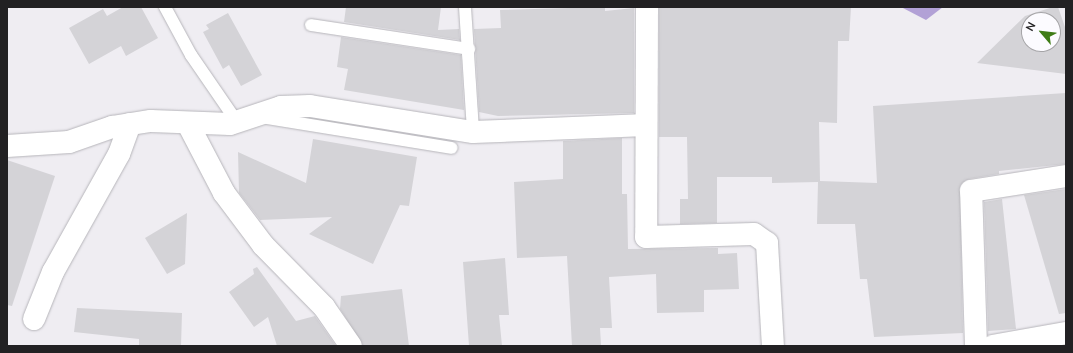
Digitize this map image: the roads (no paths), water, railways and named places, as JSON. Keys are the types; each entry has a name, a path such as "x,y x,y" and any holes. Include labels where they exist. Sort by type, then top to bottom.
{"street":[{"path":"647,7 646,237 754,234 767,243 773,346"},
{"path":"7,146 69,142 130,124 151,121 188,124 246,119 281,107 310,106 473,132 646,125"},
{"path":"34,319 53,272 120,154 130,124"},
{"path":"188,124 224,193 263,245 324,307 351,346"},
{"path":"976,346 971,191 1066,176"},
{"path":"993,346 1066,333"}],"lane":[{"path":"165,7 191,55 246,119 452,148"},
{"path":"465,7 469,49 473,132"},
{"path":"311,25 469,49"}]}
